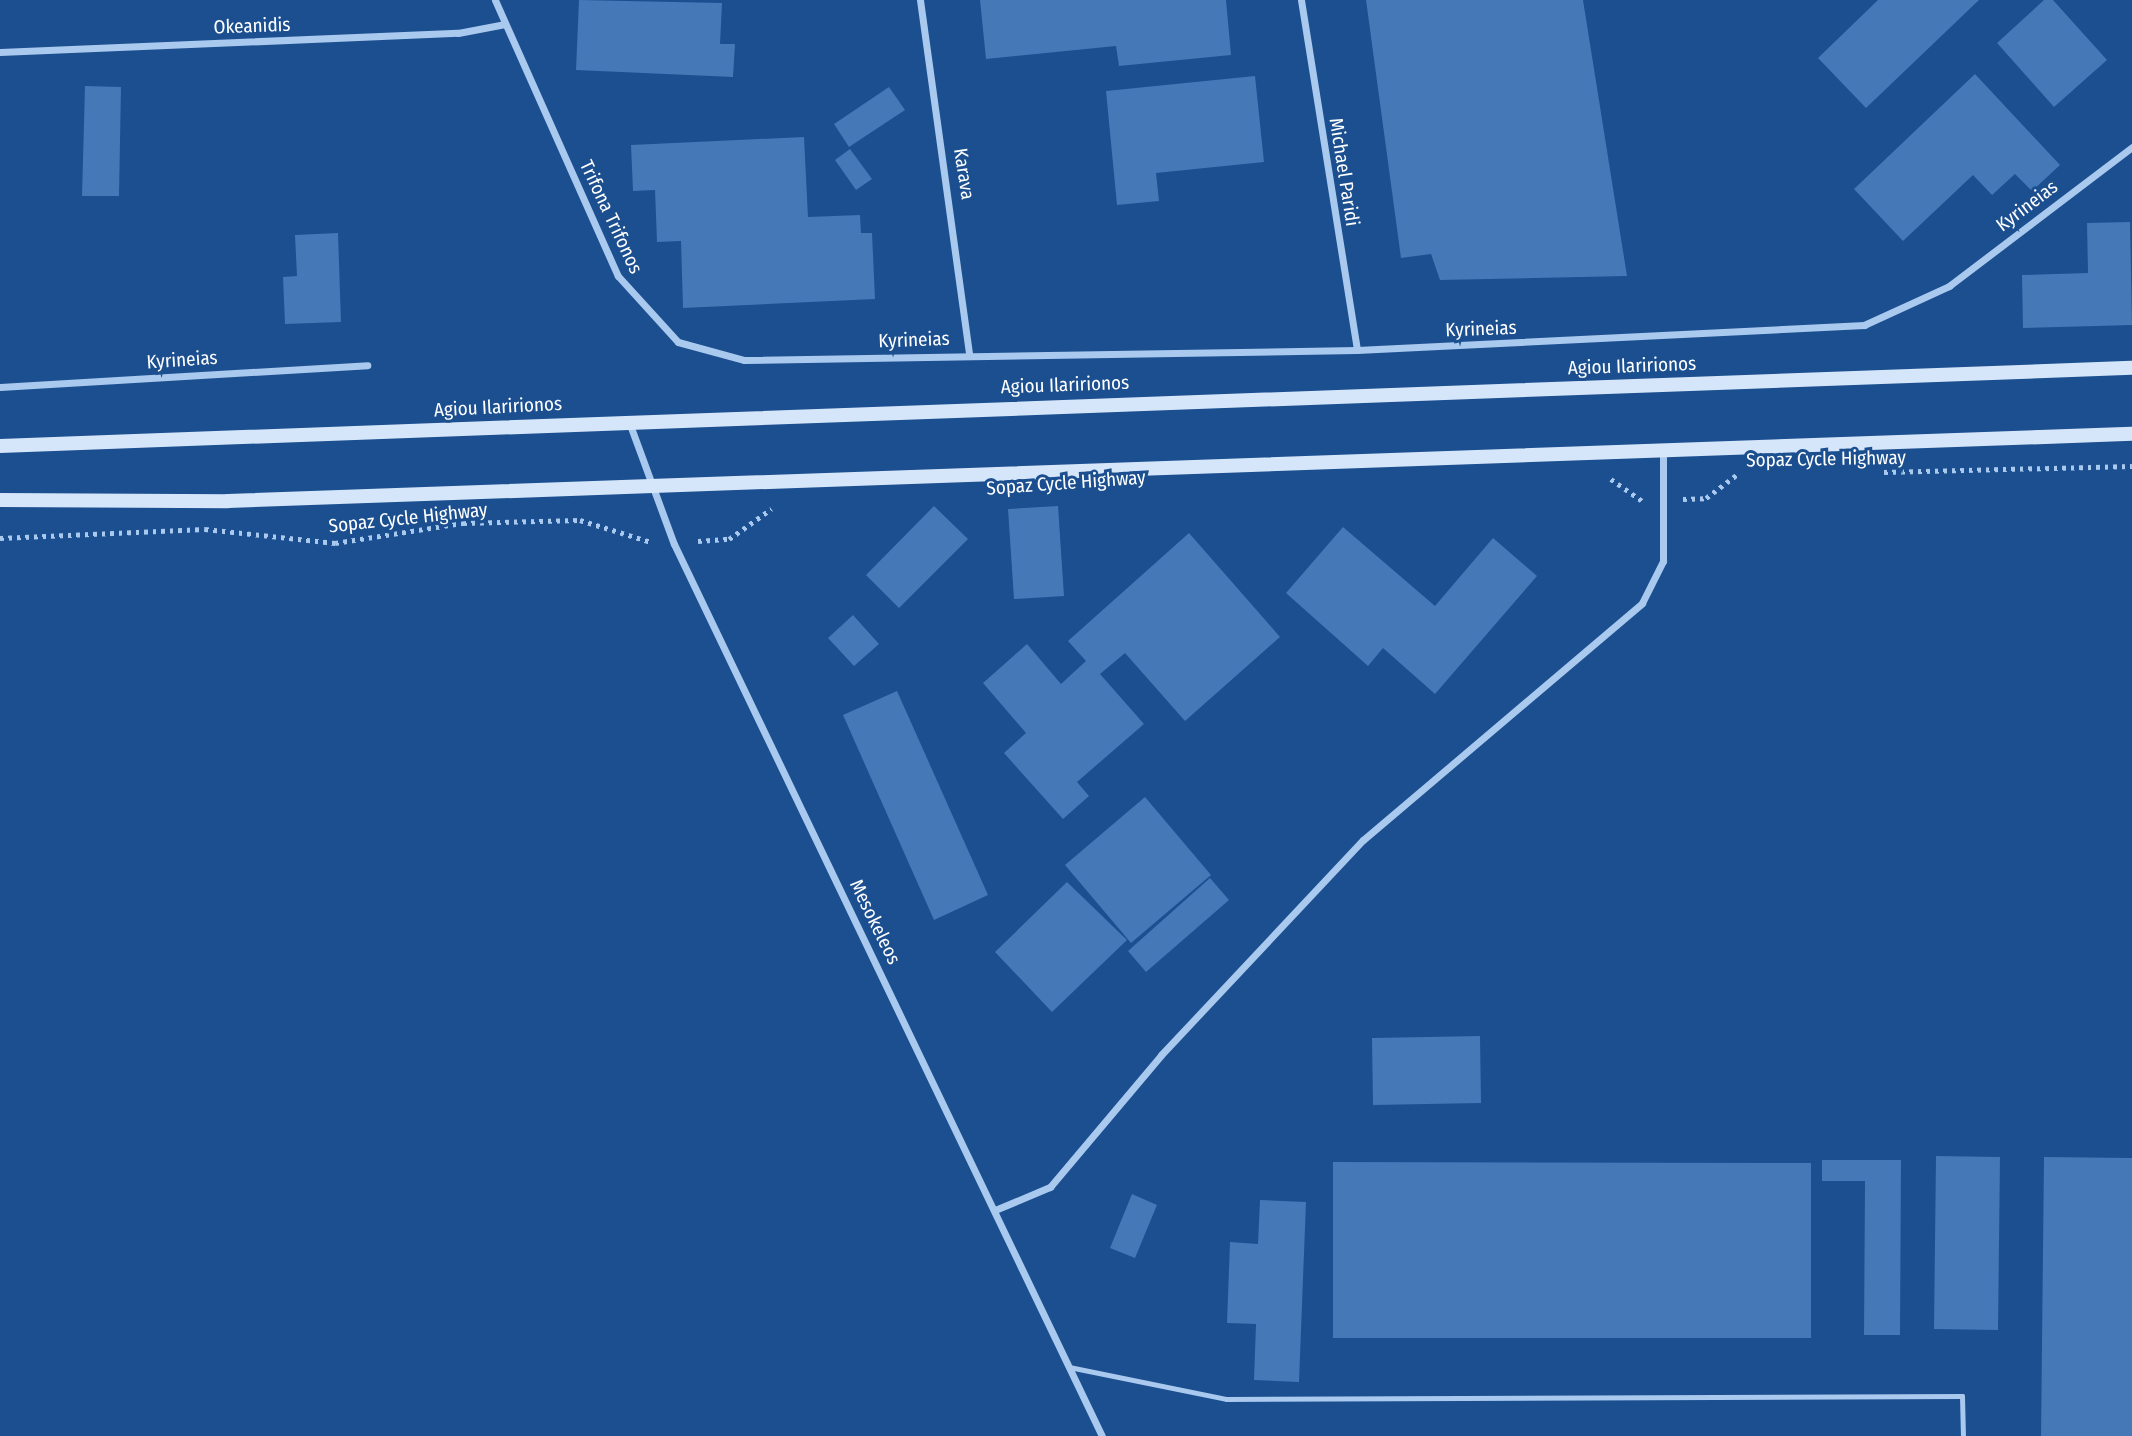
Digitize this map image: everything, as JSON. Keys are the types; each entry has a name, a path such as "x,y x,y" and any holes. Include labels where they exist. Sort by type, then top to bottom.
{"main road":[{"name":"Agiou Ilaririonos","path":"0,446 230,441 628,419 2132,368"},
{"path":"0,500 228,501 653,482 2132,434"}],"street":[{"name":"Trifona Trifonos","path":"495,0 618,276 639,305 694,351 775,360"},
{"name":"Karava","path":"920,0 970,354"},
{"name":"Michael Paridi","path":"1301,0 1357,350"},
{"name":"Okeanidis","path":"0,52 458,33 505,24"},
{"name":"Kyrineias","path":"775,360 970,354 1357,350 1864,325 1949,286 2132,147"},
{"name":"Kyrineias","path":"0,387 367,365"},
{"name":"Mesokeleos","path":"628,419 674,544 1101,1436"},
{"path":"995,1210 1049,1187 1161,1055 1363,840 1643,603 1663,561 1662,450"}],"lane":[{"path":"1069,1367 1226,1399 1962,1396 1963,1436"}],"path":[{"name":"Sopaz Cycle Highway","path":"1872,472 2132,466"},
{"name":"Sopaz Cycle Highway","path":"1603,476 1627,486 1638,501 1706,498 1735,475 1749,475"},
{"name":"Sopaz Cycle Highway","path":"0,538 205,529 335,543 463,523 580,520 635,540 674,544 729,539 771,509 784,509"}],"building":[{"path":"579,0 722,3 720,44 735,44 733,77 576,70"},
{"path":"980,0 1226,0 1231,55 1119,66 1116,46 986,59"},
{"path":"1366,0 1583,0 1627,276 1440,280 1431,254 1401,258"},
{"path":"1878,0 1979,0 1866,108 1818,58"},
{"path":"2044,0 2053,0 2107,60 2054,107 1997,43"},
{"path":"1975,74 2060,165 2032,191 2015,174 1992,195 1973,175 1903,241 1854,189"},
{"path":"1255,76 1264,162 1156,173 1159,201 1117,205 1106,91"},
{"path":"85,86 121,87 119,196 82,196"},
{"path":"889,87 905,110 849,147 834,124"},
{"path":"804,137 808,217 860,215 861,233 872,233 875,299 683,308 681,241 657,242 655,190 633,191 631,145"},
{"path":"850,149 872,179 856,190 835,160"},
{"path":"2130,222 2132,325 2023,328 2022,275 2088,273 2087,223"},
{"path":"338,233 341,322 285,324 283,277 297,276 295,235"},
{"path":"934,506 968,539 899,608 866,575"},
{"path":"1058,506 1064,596 1014,599 1008,509"},
{"path":"1343,527 1435,606 1493,538 1537,576 1435,694 1383,648 1368,666 1286,593"},
{"path":"1189,533 1280,637 1185,721 1125,653 1100,674 1144,724 1077,782 1089,796 1063,819 1004,753 1026,733 983,683 1027,644 1061,684 1086,661 1068,641"},
{"path":"853,615 879,644 854,666 828,638"},
{"path":"897,691 988,895 934,920 843,715"},
{"path":"1145,797 1211,875 1131,943 1065,865"},
{"path":"1210,878 1229,900 1146,972 1128,951"},
{"path":"1067,882 1127,940 1052,1012 995,952"},
{"path":"1480,1036 1481,1103 1373,1105 1372,1038"},
{"path":"1936,1156 2000,1157 1998,1330 1934,1329"},
{"path":"2044,1157 2132,1158 2132,1436 2041,1436"},
{"path":"1822,1160 1901,1160 1900,1335 1864,1335 1865,1181 1822,1181"},
{"path":"1333,1162 1811,1163 1811,1338 1333,1338"},
{"path":"1132,1194 1157,1205 1135,1258 1110,1248"},
{"path":"1260,1200 1306,1202 1299,1382 1254,1380 1256,1324 1227,1323 1230,1242 1258,1244"}]}
